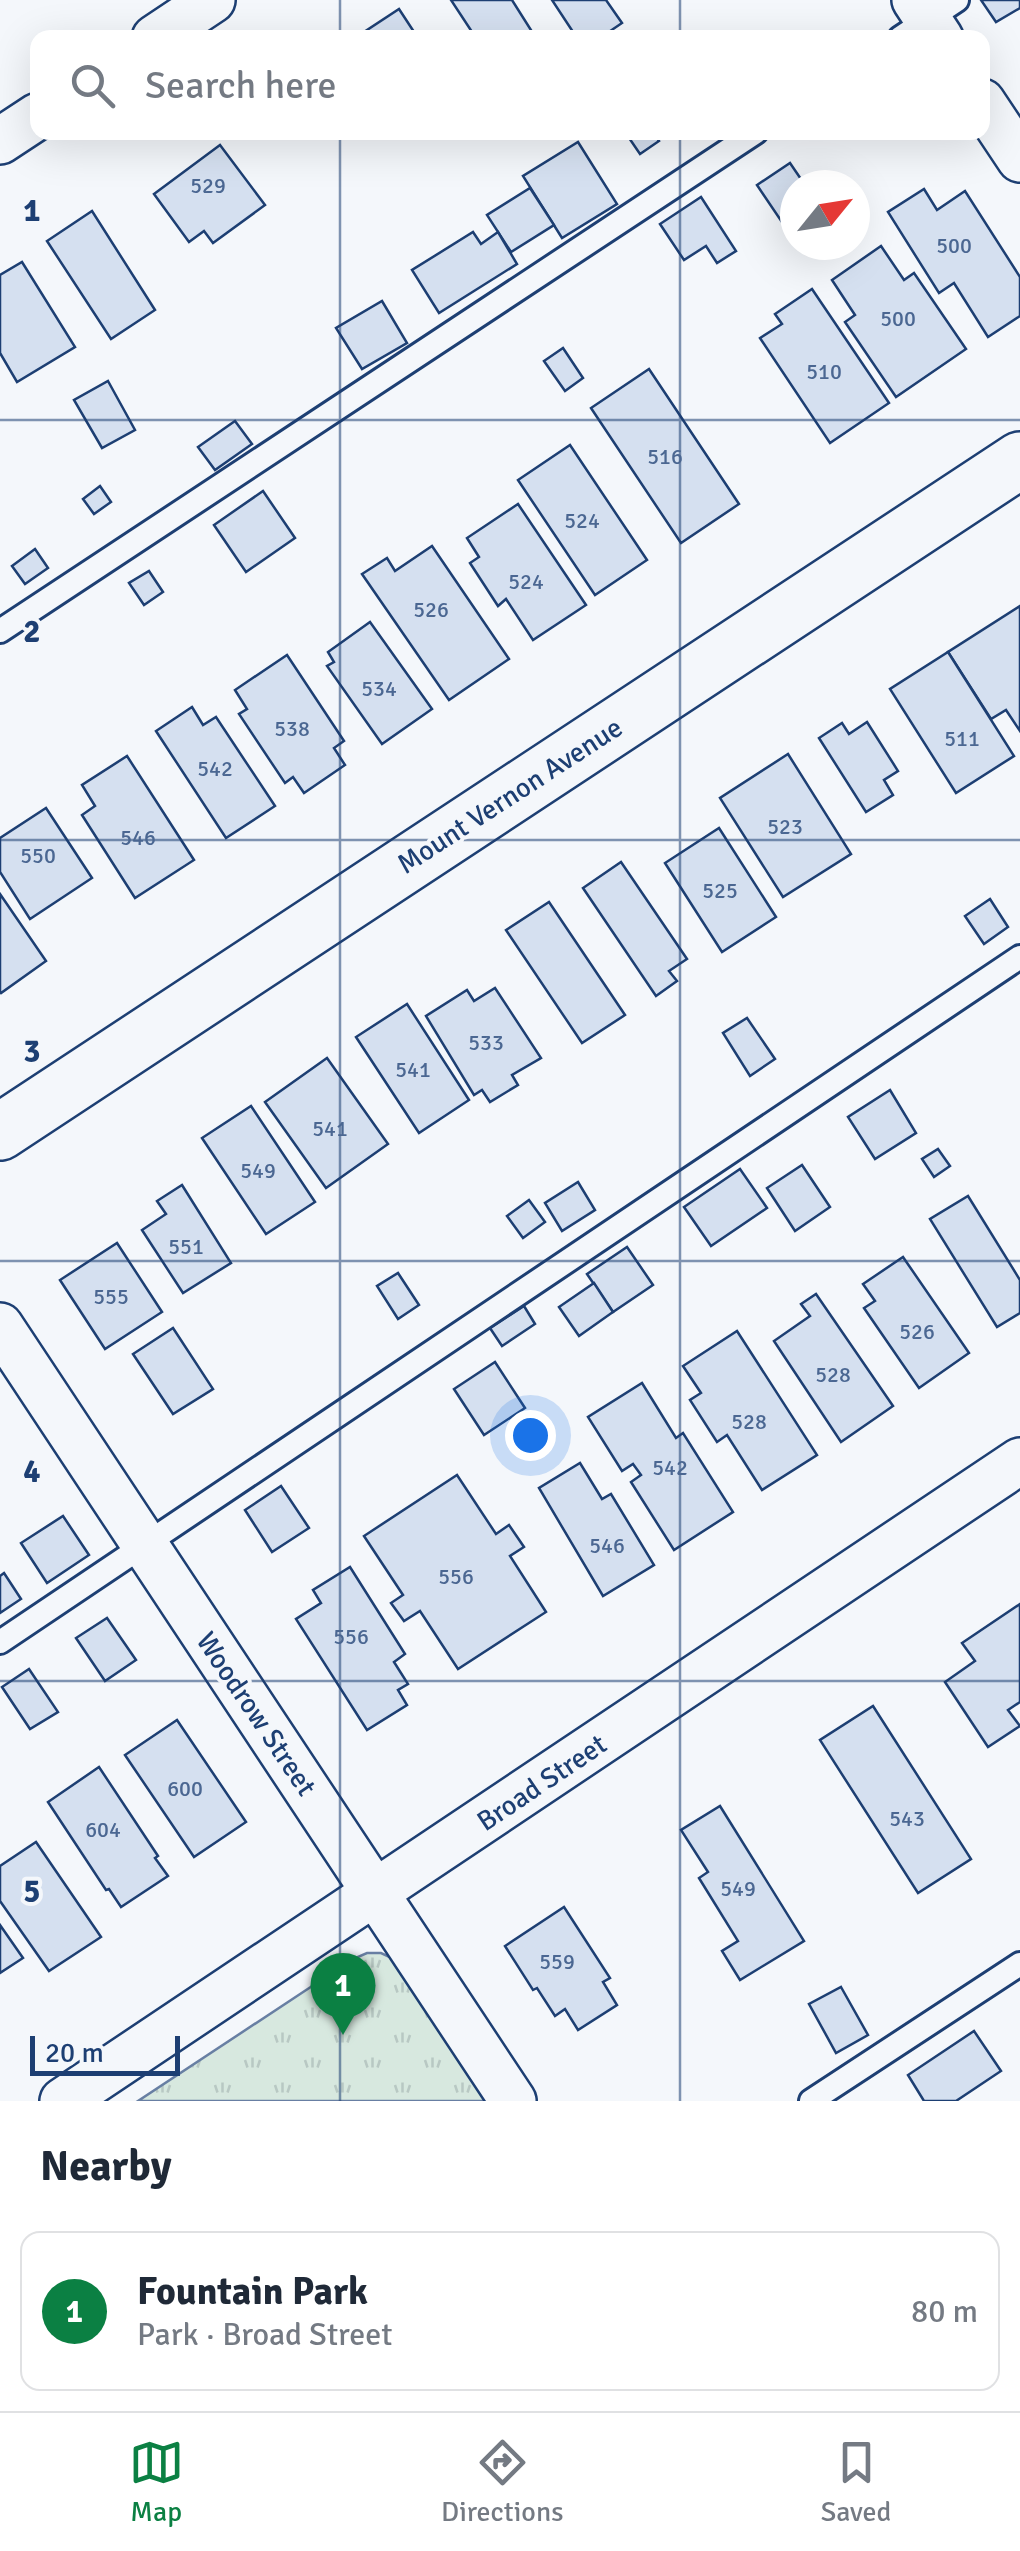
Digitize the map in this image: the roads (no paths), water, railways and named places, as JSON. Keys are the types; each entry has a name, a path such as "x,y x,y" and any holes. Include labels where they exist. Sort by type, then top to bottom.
{"street":[{"path":"167,30 212,0"},
{"path":"990,114 1020,159"},
{"path":"0,141 30,121"},
{"name":"Mount Vernon Avenue","path":"0,1132 1020,460"},
{"name":"Woodrow Street","path":"0,1326 513,2101"},
{"name":"Broad Street","path":"62,2101 1020,1461"}],"lane":[{"path":"0,631 744,140"},
{"path":"0,1642 1020,956"},
{"path":"811,2101 1020,1964"}],"place":[{"name":"Fountain Park","path":"343,2035"}]}
